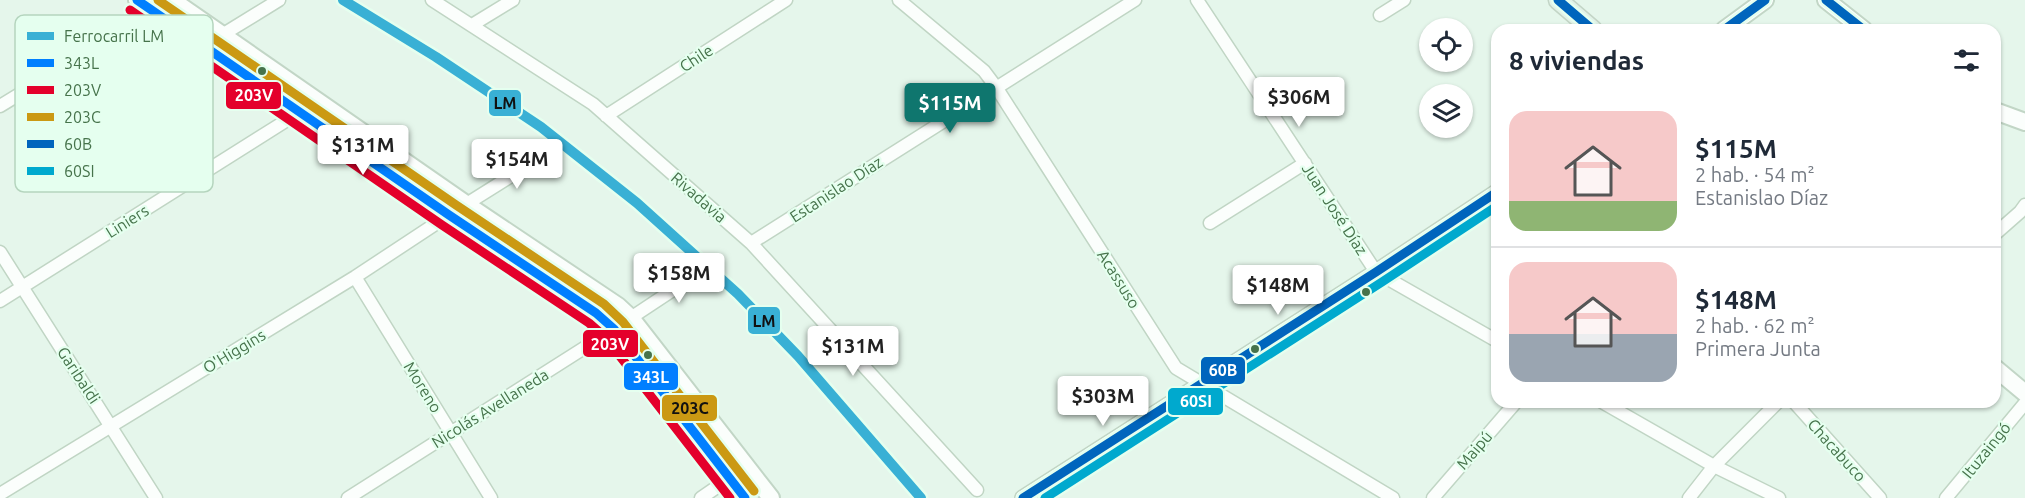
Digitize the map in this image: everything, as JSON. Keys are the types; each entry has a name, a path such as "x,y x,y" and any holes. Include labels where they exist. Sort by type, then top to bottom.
{"main road":[{"path":"172,0 193,15"},
{"path":"1558,0 1586,24"},
{"path":"1732,24 1765,0"},
{"path":"1826,0 1856,24"},
{"path":"145,2 164,15"},
{"path":"213,29 618,306 631,318 771,498"},
{"path":"213,49 448,215 596,313 614,329 745,498"},
{"path":"2001,113 2025,122"},
{"path":"2001,373 2025,393"}],"street":[{"path":"222,35 279,0"},
{"name":"Rivadavia","path":"432,0 593,104 751,243 977,490"},
{"path":"472,25 513,0"},
{"name":"Chile","path":"606,116 786,0"},
{"name":"Acassuso","path":"899,0 984,70 1176,368 1200,385 1393,498"},
{"name":"Estanislao Díaz","path":"751,243 1135,0"},
{"name":"Juan José Díaz","path":"1197,0 1376,272 1491,338"},
{"path":"1380,15 1404,0"},
{"path":"136,15 145,2"},
{"name":"Liniers","path":"213,167 284,122 297,108 306,93"},
{"path":"0,105 15,96"},
{"path":"466,204 551,151"},
{"path":"1210,223 1305,163"},
{"name":"Liniers","path":"0,301 174,192"},
{"path":"1023,498 1491,196"},
{"name":"O'Higgins","path":"0,494 355,277 466,204"},
{"path":"2001,229 2025,205"},
{"name":"Garibaldi","path":"0,252 156,498"},
{"path":"631,318 700,272"},
{"name":"Moreno","path":"355,277 491,498"},
{"name":"Nicolás Avellaneda","path":"348,498 631,318"},
{"name":"Ituzaingó","path":"1947,498 2025,403"},
{"name":"Maipú","path":"1433,498 1511,408"},
{"path":"1612,408 1714,466 1779,498"},
{"path":"1689,498 1714,466 1772,408"},
{"name":"Chacabuco","path":"1799,408 1881,498"},
{"path":"701,498 746,467"}],"rail line":[{"name":"LM","path":"343,0 436,57 541,127 637,203 738,294 798,356 921,498"}],"transit line":[{"name":"343L","path":"137,0 159,15"},
{"name":"203C","path":"158,0 180,15"},
{"name":"60B","path":"1558,0 1586,24"},
{"name":"60B","path":"1732,24 1765,0"},
{"name":"60B","path":"1826,0 1856,24"},
{"name":"203V","path":"130,10 137,15"},
{"name":"203C","path":"213,38 604,304 623,322 754,491"},
{"name":"343L","path":"213,52 596,313 614,329 745,498"},
{"name":"203V","path":"213,67 589,323 605,337 730,498"},
{"name":"60B","path":"1023,498 1491,196"},
{"name":"60SI","path":"1045,498 1491,210"}]}
